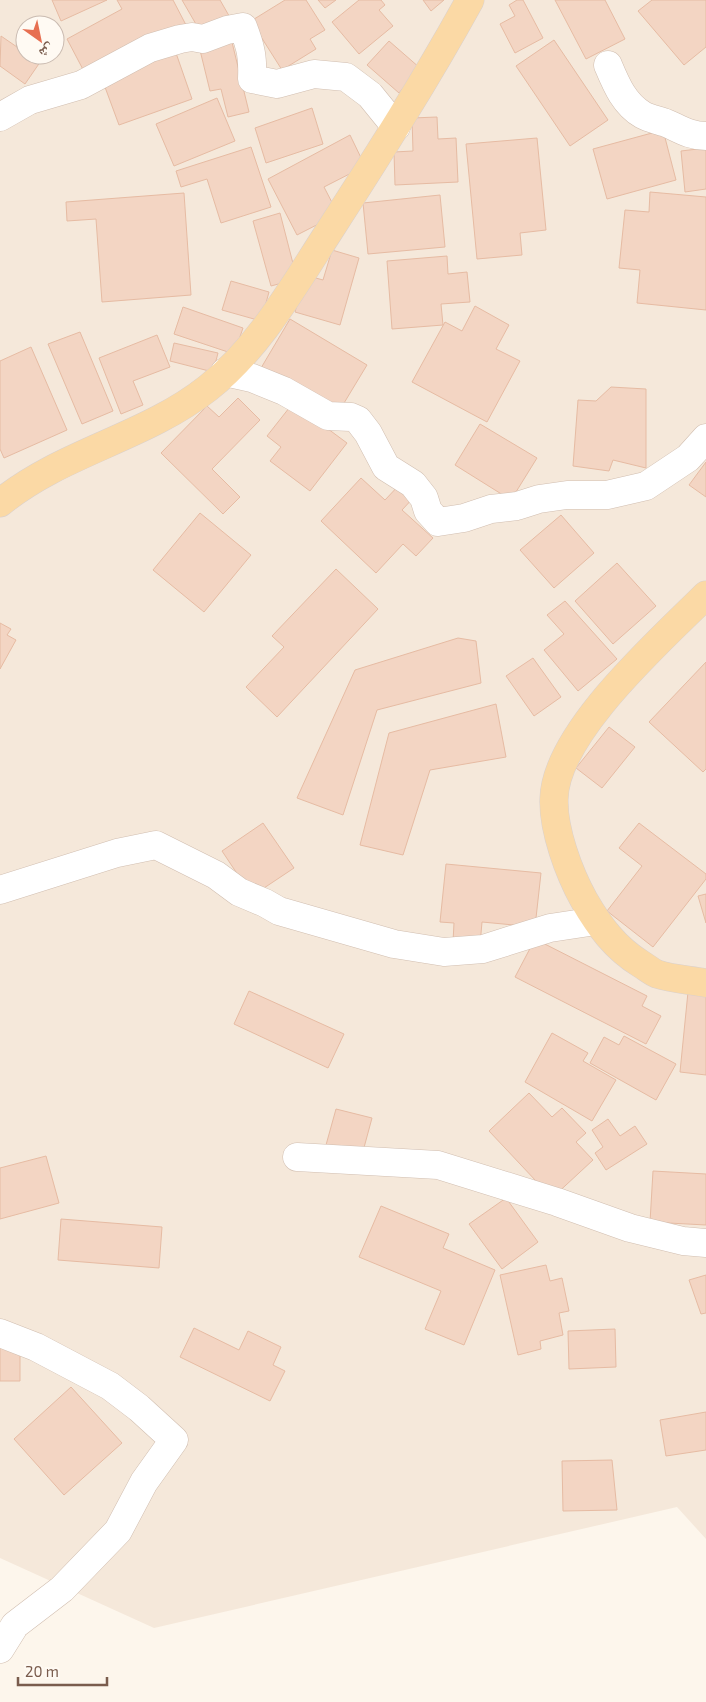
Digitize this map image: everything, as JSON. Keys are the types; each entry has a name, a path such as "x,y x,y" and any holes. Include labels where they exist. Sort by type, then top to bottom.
{"main road":[{"path":"0,503 16,490 46,472 148,426 180,408 209,387 257,338 286,298 396,127 470,0"},
{"path":"706,595 638,662 583,727 559,772 554,798 562,845 572,878 596,921 610,939 626,955 656,974 706,983"}],"street":[{"path":"0,117 30,100 80,85 150,48 180,39 203,39 227,30 242,28 249,42 253,59 252,79 276,84 314,74 346,77 370,94 396,127"},
{"path":"608,64 618,88 632,107 644,116 666,123 686,134 706,136"},
{"path":"225,372 252,378 284,391 328,416 351,417 358,420 368,433 386,467 413,484 424,498 428,511 438,522 464,518 491,509 517,506 540,499 567,495 607,495 646,486 688,458 706,438"},
{"path":"0,890 117,853 156,846 216,875 239,892 279,911 394,944 444,952 483,949 550,928 596,921"},
{"path":"296,1157 438,1165 557,1202 630,1228 683,1241 706,1243"},
{"path":"0,1333 36,1347 110,1386 139,1408 174,1440 144,1482 118,1531 62,1590 15,1625 0,1649"}],"shaded area":[{"path":"0,0 706,0 706,1539 677,1507 154,1628 0,1558"}],"building":[{"path":"52,0 107,0 65,19 65,15 58,15"},
{"path":"117,0 173,0 186,25 88,79 67,39 122,9"},
{"path":"182,0 220,0 232,21 204,38"},
{"path":"285,0 306,0 325,30 310,39 316,49 282,70 251,21"},
{"path":"318,0 336,0 325,8"},
{"path":"359,0 381,0 385,5 379,10 393,26 359,54 332,22"},
{"path":"423,0 444,0 431,11"},
{"path":"517,0 523,0 543,38 515,53 500,24 515,16 509,5"},
{"path":"555,0 605,0 625,39 586,59"},
{"path":"652,0 706,0 706,47 684,65 638,11"},
{"path":"230,34 249,112 228,117 221,89 210,91 198,42"},
{"path":"1,36 15,46 15,65 38,65 25,84 0,66"},
{"path":"554,40 608,120 570,146 516,66"},
{"path":"389,41 420,68 399,93 367,65"},
{"path":"176,53 192,99 119,125 102,79"},
{"path":"217,98 235,141 174,166 156,124"},
{"path":"312,108 323,144 266,163 255,128"},
{"path":"437,117 438,139 456,138 458,182 395,185 394,152 413,151 412,118"},
{"path":"663,130 676,180 607,199 593,149"},
{"path":"350,135 365,166 324,187 338,214 297,235 268,179"},
{"path":"537,138 546,230 520,233 522,255 477,259 466,144"},
{"path":"251,147 271,207 221,223 207,179 181,187 176,171"},
{"path":"706,148 706,189 685,192 681,151"},
{"path":"650,192 706,197 706,310 637,303 640,270 619,268 625,210 649,212"},
{"path":"184,193 191,295 102,302 96,219 67,221 66,202"},
{"path":"440,195 445,247 368,254 363,203"},
{"path":"280,213 297,279 271,286 253,221"},
{"path":"332,250 359,258 340,325 295,312 305,275 323,280"},
{"path":"447,256 448,274 467,272 470,302 441,304 443,325 392,329 387,261"},
{"path":"231,281 269,292 261,321 222,310"},
{"path":"475,306 509,325 496,349 520,361 487,422 412,382 445,322 462,331"},
{"path":"183,307 243,328 234,354 174,334"},
{"path":"290,319 367,365 338,413 261,368"},
{"path":"80,332 113,411 82,424 48,344"},
{"path":"157,335 170,367 133,381 143,405 121,414 99,358"},
{"path":"174,343 218,353 213,372 170,361"},
{"path":"31,347 67,430 4,458 0,449 0,361"},
{"path":"611,387 646,389 646,468 613,460 609,471 573,466 578,400 596,401"},
{"path":"238,398 260,420 212,469 240,497 223,514 161,453 207,406 219,417"},
{"path":"293,403 347,443 310,491 270,461 281,447 267,436"},
{"path":"480,424 537,458 511,500 455,465"},
{"path":"706,462 706,497 689,485"},
{"path":"361,478 385,500 401,483 415,496 402,510 433,538 416,556 403,544 376,573 321,521"},
{"path":"200,513 251,555 204,612 153,570"},
{"path":"561,515 594,553 554,588 520,550"},
{"path":"617,563 656,606 613,644 575,601"},
{"path":"336,569 378,609 277,717 246,687 284,647 272,636"},
{"path":"565,601 617,659 578,691 544,650 564,634 547,615"},
{"path":"0,623 11,629 7,635 16,640 0,669"},
{"path":"458,638 476,641 481,683 377,710 343,815 297,798 355,670"},
{"path":"533,658 561,697 534,716 506,676"},
{"path":"706,662 706,769 703,772 649,722"},
{"path":"496,704 506,757 430,770 403,855 360,845 389,733"},
{"path":"609,727 635,747 602,788 576,768"},
{"path":"263,823 294,868 252,896 222,851"},
{"path":"639,823 706,874 706,879 653,947 607,911 642,866 619,848"},
{"path":"446,864 541,873 535,927 482,922 480,945 453,942 454,923 440,922"},
{"path":"706,894 706,923 698,896"},
{"path":"535,939 647,996 642,1006 661,1016 646,1044 515,977"},
{"path":"249,991 344,1034 328,1068 234,1024"},
{"path":"688,992 706,994 706,1075 680,1072"},
{"path":"552,1033 588,1053 583,1061 616,1080 592,1121 525,1082"},
{"path":"624,1036 676,1064 656,1100 590,1063 604,1037 619,1045"},
{"path":"529,1093 552,1117 562,1108 586,1133 576,1142 593,1160 552,1198 489,1131"},
{"path":"336,1109 372,1118 362,1155 326,1145"},
{"path":"608,1119 620,1136 635,1126 647,1144 606,1170 595,1153 603,1147 592,1130"},
{"path":"46,1156 59,1203 0,1219 0,1168"},
{"path":"653,1171 706,1174 706,1225 650,1222"},
{"path":"506,1198 538,1242 502,1269 469,1224"},
{"path":"381,1206 449,1234 443,1248 495,1270 464,1345 425,1329 441,1291 359,1257"},
{"path":"61,1219 162,1227 159,1268 58,1260"},
{"path":"546,1265 550,1281 562,1278 569,1311 559,1313 563,1335 540,1341 541,1349 518,1355 500,1275"},
{"path":"706,1275 706,1313 701,1314 689,1280"},
{"path":"194,1328 239,1350 248,1331 281,1347 273,1365 285,1371 270,1401 180,1357"},
{"path":"615,1329 616,1367 569,1369 568,1331"},
{"path":"0,1346 20,1347 20,1381 0,1381"},
{"path":"71,1387 122,1443 64,1495 14,1439"},
{"path":"706,1412 706,1450 666,1456 660,1420"},
{"path":"612,1460 617,1510 563,1511 562,1461"}]}
